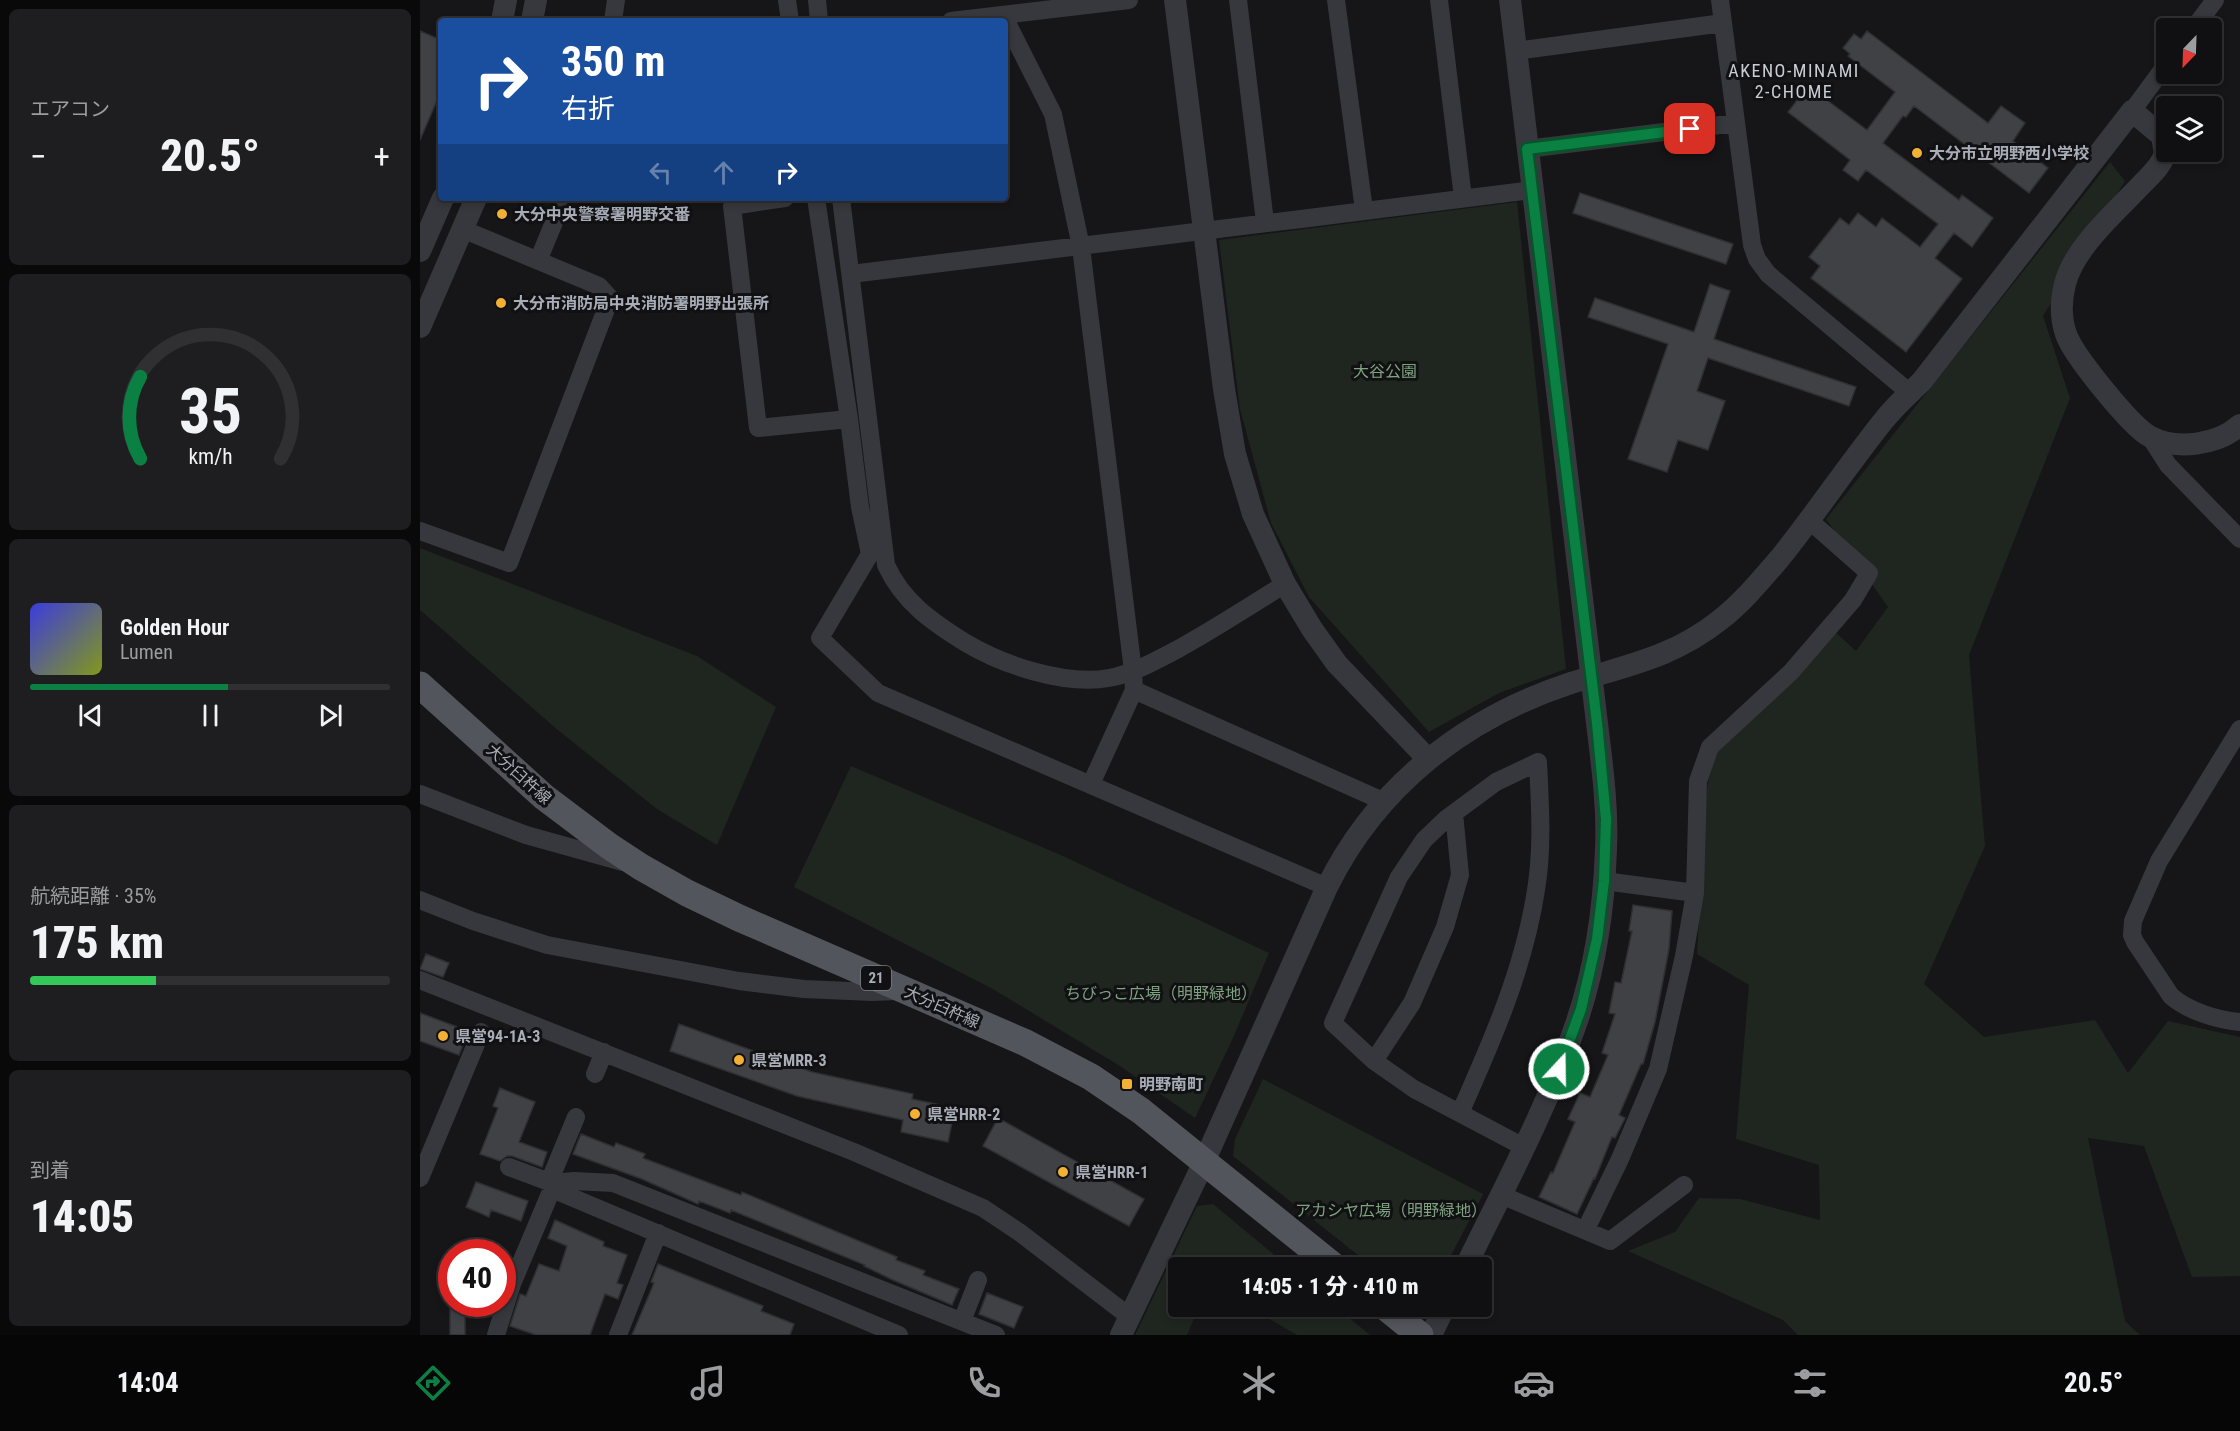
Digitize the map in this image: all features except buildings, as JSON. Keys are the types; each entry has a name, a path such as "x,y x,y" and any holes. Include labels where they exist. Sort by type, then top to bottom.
{"main road":[{"name":"大分臼杵線","path":"420,685 544,797 641,867 687,893 739,918 1035,1047 1092,1077 1141,1111 1322,1257"},
{"path":"1415,1317 1434,1324"}],"street":[{"path":"503,18 506,0"},
{"path":"533,18 536,0"},
{"path":"614,18 616,0"},
{"path":"787,0 790,18"},
{"path":"817,0 819,18"},
{"path":"977,18 1003,15 1033,6 1129,0"},
{"path":"1175,0 1224,389 1235,454 1253,514 1285,584 1337,663 1428,758"},
{"path":"1238,0 1265,222"},
{"path":"1336,0 1364,210"},
{"path":"1439,0 1463,198"},
{"path":"1470,1257 1556,1077 1577,1023 1595,949 1604,881 1605,799 1510,0"},
{"path":"1720,0 1752,245 1760,265 1910,393"},
{"path":"2202,18 2215,0"},
{"path":"1516,51 1723,23"},
{"path":"1008,25 1053,114 1081,247 1133,671 1134,690 1091,784"},
{"path":"420,980 854,1152 983,1208 1019,1232 1125,1326 1204,1162 1327,887 1347,851 1385,802 1428,758 1455,738 1514,705 1542,693 1661,655 1702,634 1743,600 1810,521 1885,419 1922,381 2156,79"},
{"path":"2132,111 2162,136 2165,148 2163,159 2076,257 2065,283 2061,309 2066,333 2082,361 2136,426 2150,437 2168,465 2240,539"},
{"path":"1527,149 1736,123"},
{"path":"851,274 1532,190"},
{"path":"420,251 441,201"},
{"path":"420,327 475,201"},
{"path":"538,261 563,201"},
{"path":"765,201 732,206 758,428 849,419"},
{"path":"816,201 860,507 877,553 905,596 922,613 981,652 1042,674 1084,680 1108,678 1133,671 1205,634 1285,584"},
{"path":"841,201 851,274 877,553 820,638 878,693 1327,887"},
{"path":"420,531 509,563 609,304 609,297 599,286 462,229"},
{"path":"2150,437 2171,442 2204,442 2232,432 2240,425"},
{"path":"1586,1229 1620,1159 1658,1069 1684,956 1695,893 1698,781 1710,747 1791,672 1853,600 1869,573 1810,521"},
{"path":"1134,690 1385,802"},
{"path":"2240,729 2159,861 2132,928 2135,942 2171,996 2177,1001 2220,1019 2240,1022"},
{"path":"1460,1113 1505,1007 1525,945 1536,888 1541,826 1538,762 1496,782 1454,813 1424,840 1399,877 1333,1023 1374,1061 1414,1089 1524,1147"},
{"path":"420,794 526,835 641,867"},
{"path":"1374,1061 1412,1003 1445,927 1460,875 1454,813"},
{"path":"1604,881 1695,893"},
{"path":"420,900 473,921 558,947 739,981 804,989 872,992 894,990 914,994"},
{"path":"420,1178 481,1032"},
{"path":"595,1074 604,1052"},
{"path":"496,1335 512,1284 552,1186 552,1175 576,1117"},
{"path":"509,1167 898,1335"},
{"path":"552,1186 574,1181 613,1183 996,1335"},
{"path":"1501,1195 1610,1241 1684,1185"},
{"path":"619,1335 658,1233"},
{"path":"962,1321 978,1280"}],"green space":[{"path":"2110,162 2125,181 2043,316 2070,398 1969,655 1985,846 1924,984 1984,1037 2095,1020 2128,1073 2168,1021 2240,1037 2240,1276 2192,1277 2144,1146 2088,1138 2125,1321 2140,1335 1798,1335 1783,1320 1628,1251 1675,1232 1699,1198 1740,1199 1820,1220 1819,1165 1736,1139 1749,985 1697,954 1705,806 1712,750 1832,629 1856,651 1888,607 1826,519"},
{"name":"大谷公園","path":"1517,202 1566,669 1499,693 1429,732 1309,597 1271,523 1240,409 1219,240"},
{"path":"420,548 697,656 776,707 717,845 657,809 559,731 420,610"},
{"name":"ちびっこ広場（明野緑地）","path":"851,766 1063,856 1269,953 1233,1038 1195,1118 1120,1066 991,988 794,887"},
{"name":"アカシヤ広場（明野緑地）","path":"1263,1079 1483,1194 1450,1257 1360,1257 1233,1156 1235,1139"},
{"path":"1213,1204 1277,1257 1172,1257 1197,1206"},
{"path":"1168,1266 1168,1317 1195,1317 1187,1335 1135,1335"},
{"path":"1266,1317 1348,1317 1370,1335 1297,1335"}],"place":[{"name":"大分市立明野西小学校","path":"1917,153"},
{"name":"大分中央警察署明野交番","path":"502,214"},
{"name":"大分市消防局中央消防署明野出張所","path":"501,303"},
{"name":"県営94-1A-3","path":"443,1036"},
{"name":"県営MRR-3","path":"739,1060"},
{"name":"明野南町","path":"1127,1084"},
{"name":"県営HRR-2","path":"915,1114"},
{"name":"県営HRR-1","path":"1063,1172"}],"district":[{"name":"AKENO-MINAMI 2-CHOME","path":"1794,80"}],"route":[{"path":"1559,1069 1577,1023 1597,939 1604,881 1606,819 1597,723 1527,149 1690,129"}]}
